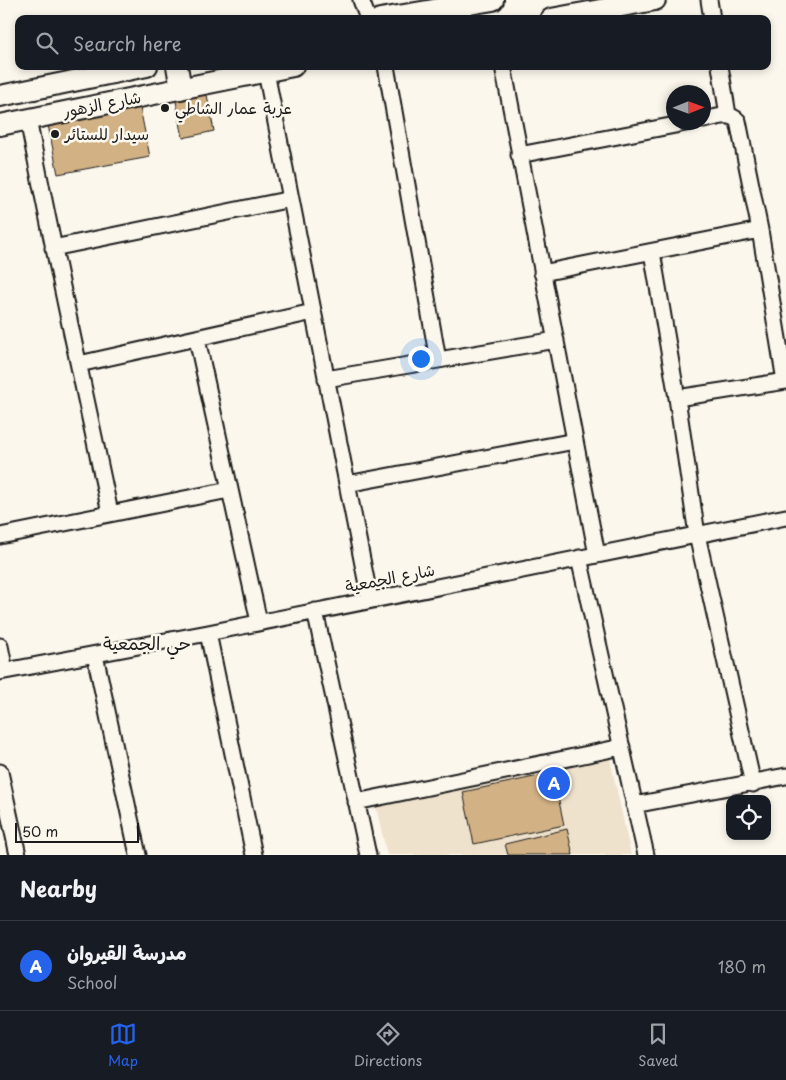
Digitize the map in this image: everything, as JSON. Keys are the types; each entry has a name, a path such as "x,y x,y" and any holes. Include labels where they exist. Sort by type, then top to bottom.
{"main road":[{"path":"404,15 493,0"},
{"path":"573,15 655,0"},
{"name":"شارع الزهور","path":"0,96 127,70"},
{"path":"178,70 181,88"},
{"name":"شارع الزهور","path":"0,125 275,70"}],"street":[{"path":"361,0 367,15"},
{"path":"709,0 711,15"},
{"path":"387,70 438,360"},
{"path":"504,70 597,555"},
{"path":"721,70 728,115"},
{"path":"266,72 370,600"},
{"path":"678,398 785,381 760,230 738,121 728,115 711,119"},
{"path":"28,119 53,248 110,513"},
{"path":"519,155 666,127"},
{"path":"53,248 291,199"},
{"path":"542,273 760,230"},
{"path":"652,252 678,398 698,535 752,784"},
{"path":"79,364 313,312"},
{"path":"197,339 259,622"},
{"path":"326,379 556,340"},
{"path":"347,484 575,441"},
{"path":"0,536 229,490"},
{"name":"شارع الجمعية","path":"2,672 208,633 786,517"},
{"path":"579,558 646,855"},
{"path":"315,611 368,855"},
{"path":"208,633 254,855"},
{"path":"0,646 2,672"},
{"path":"95,655 138,855"},
{"path":"356,802 622,747"},
{"path":"0,772 4,809 18,855"},
{"path":"634,805 786,776"}],"shaded area":[{"path":"610,759 631,855 387,855 376,807"}],"building":[{"path":"206,90 214,131 183,138 175,96"},
{"path":"140,108 150,157 58,174 48,125"},
{"path":"553,773 564,825 474,844 463,792"},
{"path":"567,829 573,855 508,855 505,844"}],"place":[{"name":"عربة عمار الشاطي","path":"165,108"},
{"name":"سيدار للستائر","path":"55,134"},
{"name":"مدرسة القيروان","path":"554,783"}],"district":[{"name":"حي الجمعية","path":"147,644"}]}
